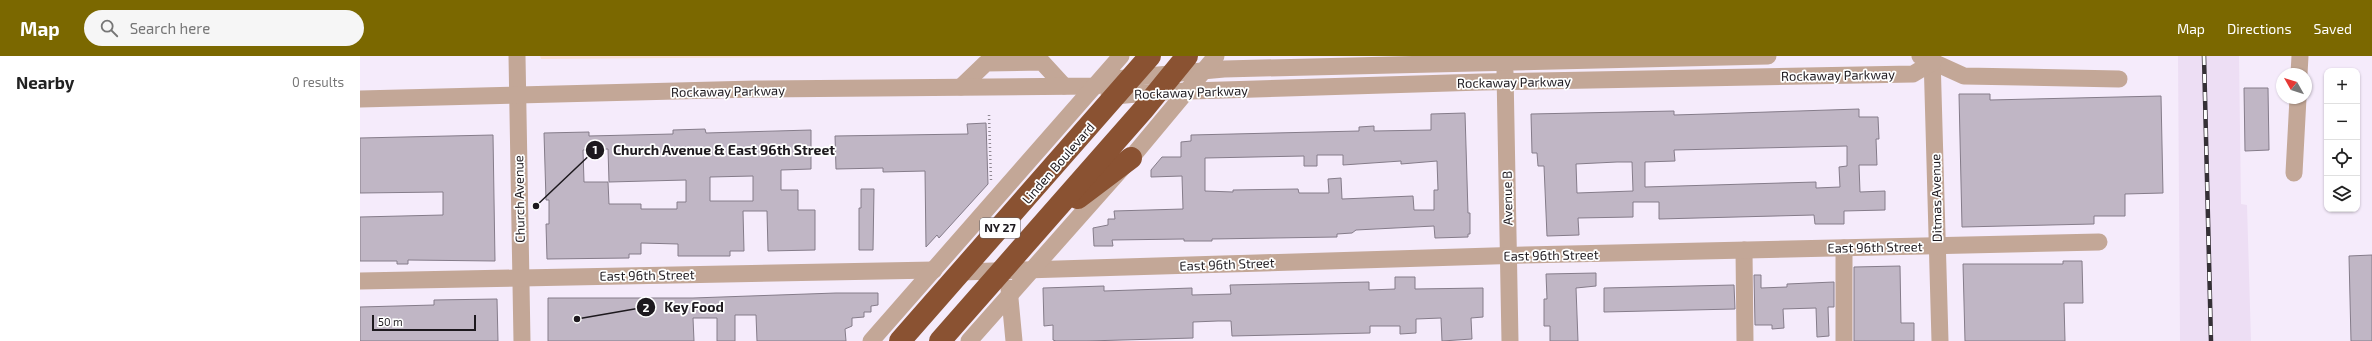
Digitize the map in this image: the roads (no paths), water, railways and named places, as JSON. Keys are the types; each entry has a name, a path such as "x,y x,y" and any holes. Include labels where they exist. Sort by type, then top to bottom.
{"highway":[{"name":"Linden Boulevard","path":"900,341 1150,56"},
{"name":"NY 27","path":"940,341 1188,56"},
{"path":"1046,221 1131,158"}],"street":[{"name":"Church Avenue","path":"517,56 522,341"},
{"name":"Linden Boulevard","path":"871,341 1121,56"},
{"path":"969,341 1131,158 1216,56"},
{"name":"Rockaway Parkway","path":"360,99 755,90 1096,86 1115,79 1204,71 1504,60 1768,56"},
{"path":"2299,68 2300,56"},
{"name":"Rockaway Parkway","path":"1096,86 1115,96 1187,91 1912,74 1928,58"},
{"path":"1928,58 1964,76 2119,79"},
{"name":"Ditmas Avenue","path":"1928,58 1940,341"},
{"name":"Avenue B","path":"1504,60 1510,341"},
{"path":"961,87 986,63 1042,62 1064,86"},
{"path":"2294,173 2298,104"},
{"name":"East 96th Street","path":"961,272 1508,256 2099,242"},
{"path":"1844,248 1844,341"},
{"path":"1744,250 1745,341"},
{"name":"East 96th Street","path":"360,281 934,270"},
{"path":"1002,270 1011,293 1014,341"}],"railway":[{"path":"2204,56 2211,341"}],"place":[{"name":"Church Avenue & East 96th Street","path":"536,206"},
{"name":"Key Food","path":"577,319"}]}
